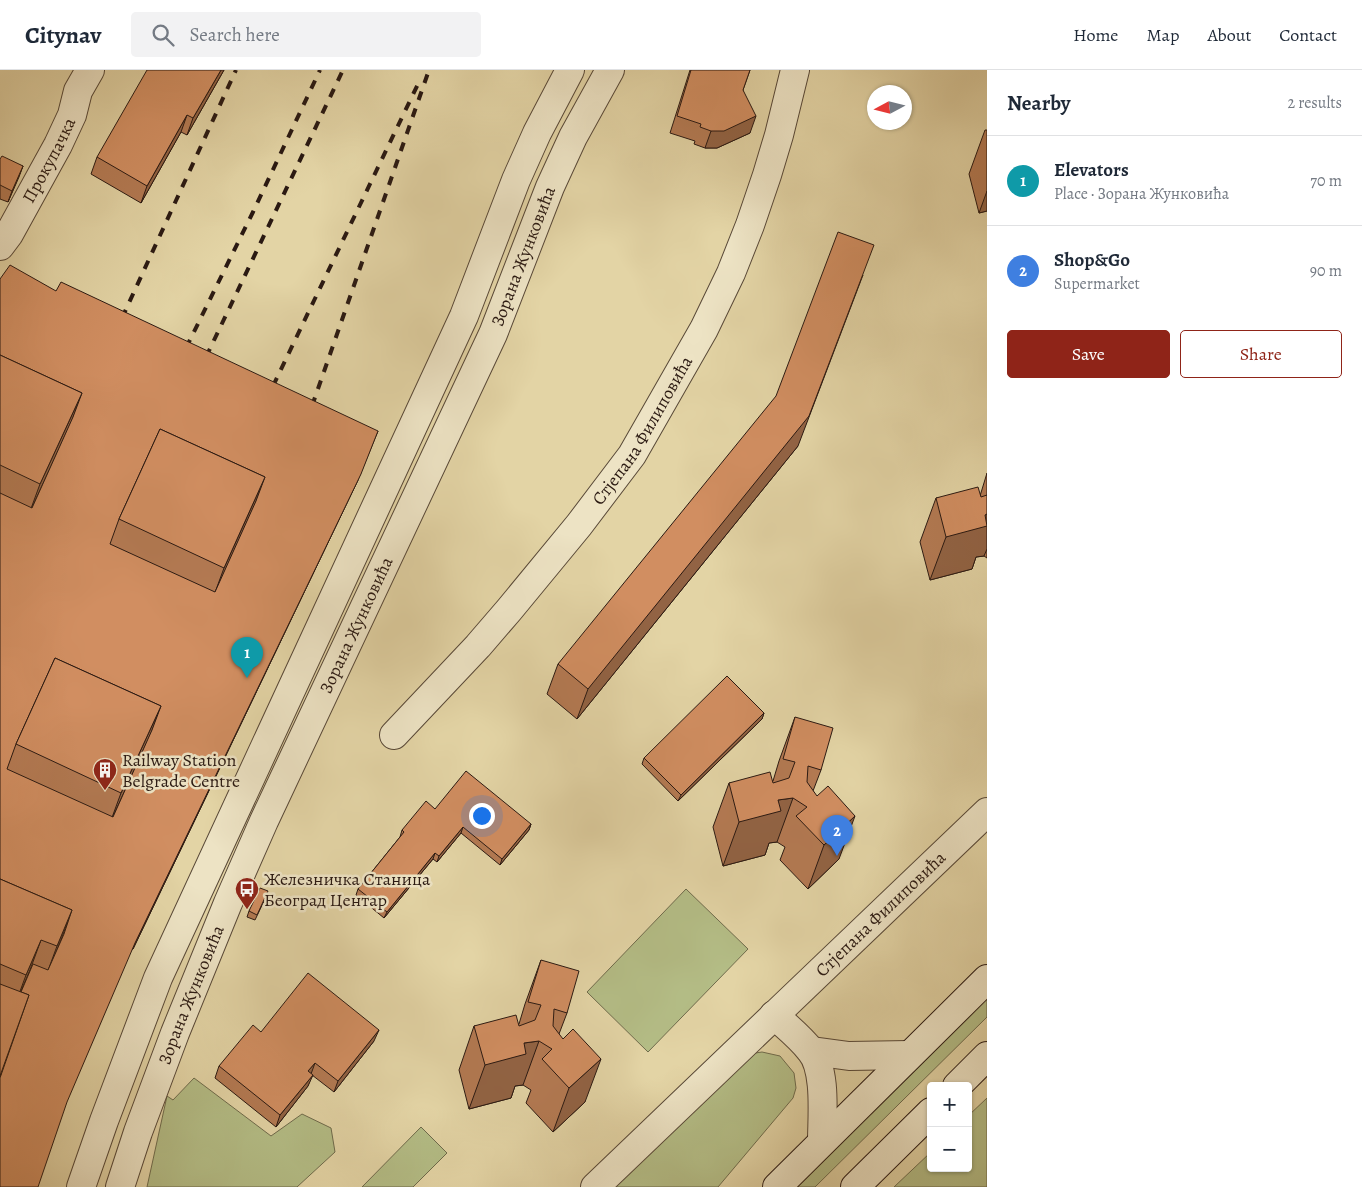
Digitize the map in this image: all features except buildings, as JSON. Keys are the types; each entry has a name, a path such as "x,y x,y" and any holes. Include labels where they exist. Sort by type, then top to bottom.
{"street":[{"name":"Зорана Жунковића","path":"81,1187 158,978 464,316 536,133 570,70"},
{"name":"Зорана Жунковића","path":"120,1187 138,1132 175,1034 228,903 272,804 493,334 550,187 573,137 610,70"},
{"name":"Стјепана Филиповића","path":"394,735 478,646 579,525 632,455 704,329 731,273 767,174 795,70"},
{"name":"Прокупачка","path":"0,246 9,234 72,115 77,75"},
{"name":"Стјепана Филиповића","path":"595,1187 987,812"},
{"path":"777,1187 987,979"},
{"path":"774,1015 812,1051 820,1071 823,1094 822,1141"},
{"path":"812,1051 849,1056 909,1056"},
{"path":"961,1082 987,1056"},
{"path":"856,1187 927,1116"}],"green space":[{"path":"686,889 748,949 648,1052 587,992"},
{"path":"987,994 987,1017 815,1187 791,1187"},
{"path":"762,1052 780,1056 794,1073 796,1088 793,1098 718,1187 613,1187 749,1054"},
{"path":"194,1078 271,1136 302,1114 331,1128 335,1152 297,1187 147,1187 167,1096 173,1100"},
{"path":"987,1098 987,1187 894,1187 927,1156 927,1172 972,1172 972,1112"},
{"path":"421,1127 447,1153 413,1187 362,1187"}],"railway":[{"path":"122,318 236,70"},
{"path":"186,348 320,70"},
{"path":"206,357 343,70"},
{"path":"312,406 429,70"},
{"path":"273,386 418,84"}],"place":[{"name":"Elevators","path":"247,678"},
{"name":"Railway Station Belgrade Centre","path":"105,791"},
{"name":"Shop&Go","path":"837,856"},
{"name":"Железничка Станица Београд Центар","path":"247,910"}]}
